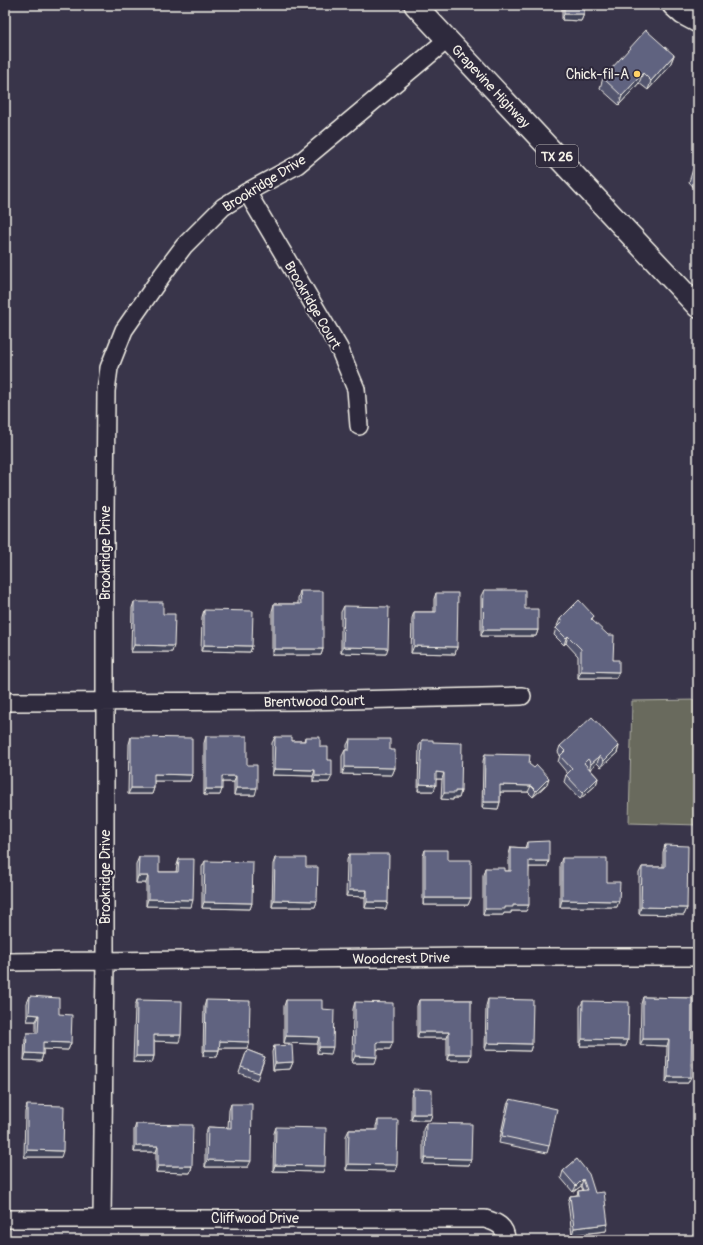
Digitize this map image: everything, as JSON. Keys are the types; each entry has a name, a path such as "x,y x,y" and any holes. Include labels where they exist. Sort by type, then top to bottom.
{"main road":[{"name":"Grapevine Highway","path":"415,5 698,306"},
{"path":"674,5 683,14 698,22"}],"street":[{"name":"Brookridge Drive","path":"102,1218 105,961 106,391 109,368 124,330 162,274 184,246 223,207 297,165 448,39"},
{"name":"Brookridge Court","path":"247,192 339,348 356,389 359,426"},
{"name":"Brentwood Court","path":"5,702 305,702 522,696"},
{"name":"Woodcrest Drive","path":"5,962 471,957 698,957"},
{"name":"Cliffwood Drive","path":"5,1219 485,1218 497,1222 504,1234"}],"green space":[{"path":"698,700 698,825 629,823 632,701"}],"building":[{"path":"564,5 584,5 584,14 564,14"},
{"name":"Chick-fil-A","path":"646,30 674,55 651,81 643,73 622,96 603,78"},
{"path":"698,164 698,174 693,169"},
{"path":"484,590 525,590 525,609 538,609 538,630 483,630"},
{"path":"300,591 323,591 323,649 274,649 274,604 301,604"},
{"path":"436,593 458,593 457,647 414,646 414,612 436,612"},
{"path":"579,600 594,616 591,619 608,635 614,635 613,660 619,660 619,672 581,671 581,649 568,636 566,638 556,628 562,622 560,619"},
{"path":"134,602 163,602 163,614 175,614 174,646 134,645"},
{"path":"344,606 389,607 388,648 343,647"},
{"path":"204,610 253,611 252,646 204,645"},
{"path":"592,717 619,746 604,761 600,756 591,764 588,759 584,763 598,778 583,793 566,775 572,769 560,756 565,751 560,746"},
{"path":"206,736 247,736 247,765 257,765 257,788 236,788 236,776 222,776 222,789 206,789"},
{"path":"131,737 192,738 192,775 154,774 154,788 131,788"},
{"path":"275,737 292,737 292,741 305,741 305,737 320,737 320,747 328,747 328,760 332,760 332,776 315,776 315,770 274,769"},
{"path":"350,739 390,739 390,750 395,750 395,768 345,767 345,750 349,750"},
{"path":"422,740 462,743 461,791 455,791 455,793 444,793 444,773 436,772 436,785 420,784"},
{"path":"485,754 530,755 529,764 534,768 537,765 549,778 536,791 531,786 500,785 500,802 484,802"},
{"path":"549,841 549,861 529,861 529,905 513,905 513,907 505,907 505,909 485,909 485,868 505,868 505,871 511,871 511,847 527,848 527,842"},
{"path":"665,845 688,846 687,908 641,907 642,867 665,867"},
{"path":"425,850 448,850 448,860 471,860 471,898 425,898"},
{"path":"349,854 389,854 388,902 367,902 367,890 349,890"},
{"path":"139,857 159,857 159,872 178,872 179,859 194,859 193,900 148,899 148,876 138,876"},
{"path":"275,858 306,858 306,867 318,867 317,901 274,900"},
{"path":"562,858 607,858 607,882 620,882 619,901 562,900"},
{"path":"205,861 253,862 252,903 204,902"},
{"path":"30,996 59,998 59,1014 72,1015 71,1043 43,1042 43,1054 26,1053 27,1033 38,1033 39,1015 29,1014"},
{"path":"643,997 692,998 691,1077 668,1077 669,1039 643,1039"},
{"path":"488,999 533,1000 532,1044 487,1043"},
{"path":"137,1000 182,1001 181,1035 154,1035 154,1056 136,1056"},
{"path":"206,1000 250,1001 249,1042 220,1041 219,1050 205,1050"},
{"path":"286,1000 322,1000 322,1009 334,1010 333,1047 319,1047 319,1037 286,1036"},
{"path":"419,1000 471,1000 471,1054 449,1054 449,1032 419,1032"},
{"path":"583,1001 629,1002 628,1040 582,1039"},
{"path":"355,1002 393,1003 393,1042 377,1042 377,1057 355,1056"},
{"path":"292,1045 293,1062 275,1063 274,1046"},
{"path":"247,1050 265,1057 259,1073 241,1067"},
{"path":"413,1089 432,1090 432,1114 413,1114"},
{"path":"510,1099 557,1109 549,1146 502,1136"},
{"path":"231,1104 252,1104 251,1161 207,1160 208,1127 231,1128"},
{"path":"27,1105 64,1106 63,1151 27,1150"},
{"path":"378,1120 398,1120 397,1165 348,1164 349,1130 378,1130"},
{"path":"426,1123 472,1124 471,1159 425,1158"},
{"path":"136,1124 193,1125 192,1166 158,1166 158,1146 136,1146"},
{"path":"276,1127 326,1128 325,1166 275,1165"},
{"path":"577,1159 589,1174 595,1193 604,1192 608,1224 574,1228 570,1196 579,1195 578,1191 587,1190 583,1179 576,1186 563,1171"}],"place":[{"name":"Chick-fil-A","path":"637,74"}]}
